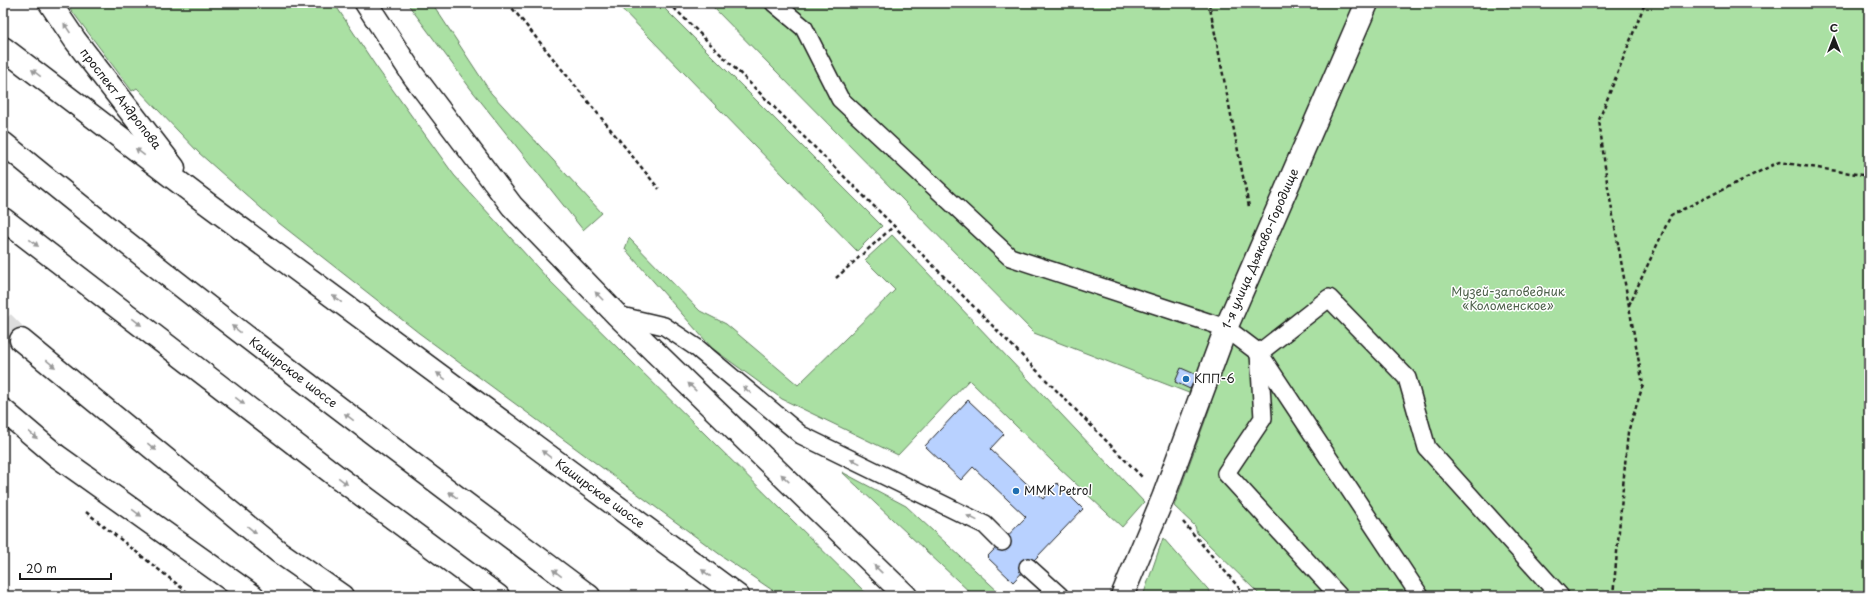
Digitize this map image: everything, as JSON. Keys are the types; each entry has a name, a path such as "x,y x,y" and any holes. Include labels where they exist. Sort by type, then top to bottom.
{"main road":[{"name":"проспект Андропова","path":"50,3 76,40 193,192"},
{"path":"366,3 414,75 512,206 617,315 906,596"},
{"name":"1-я улица Дьяково-Городище","path":"1122,596 1163,498 1226,328 1367,3"},
{"name":"Каширское шоссе","path":"3,48 193,192 738,596"},
{"name":"Каширское шоссе","path":"3,144 85,211 343,412 589,596"},
{"path":"3,219 335,475 498,596"},
{"path":"21,340 279,552 342,596"},
{"path":"3,410 57,456 253,596"}],"lane":[{"path":"774,3 804,28 840,99 1010,257 1226,328 1259,353 1420,596"},
{"path":"1259,353 1329,298 1407,378 1427,448 1560,596"},
{"path":"617,315 664,326 697,348 801,435 985,525 1002,542"},
{"path":"1259,353 1263,418 1226,473 1340,596"},
{"path":"1028,567 1060,596"}],"path":[{"path":"508,3 659,189"},
{"path":"669,3 894,226 1163,498 1246,596"},
{"path":"1209,3 1249,210"},
{"path":"1612,596 1628,432 1643,385 1607,182 1600,120 1644,3"},
{"path":"1629,306 1671,215 1780,162 1869,176"},
{"path":"836,278 894,226"},
{"path":"82,510 192,596"}],"green space":[{"path":"66,3 334,3 375,65 454,175 547,278 869,596 781,596 722,556 419,333 270,216 199,153 137,88 132,91"},
{"path":"407,3 432,3 491,93 602,213 583,230 470,88"},
{"path":"616,3 659,3 882,226 857,251"},
{"name":"Музей-заповедник «Коломенское»","path":"709,3 1869,3 1869,596 1261,596 1197,533 1195,526 1174,506 1212,402 1034,333"},
{"path":"892,235 1144,502 1122,527 969,380 898,455 782,399 712,348 625,249 629,238 700,311 726,324 798,385 895,290 865,260"},
{"path":"842,472 906,506 1003,596 974,596"},
{"path":"1163,538 1214,596 1143,596"}],"building":[{"name":"КПП-6","path":"1181,368 1197,375 1190,389 1175,382"},
{"name":"ММК Petrol","path":"968,400 1004,434 990,449 1043,499 1057,483 1083,509 1013,582 987,557 1026,517 973,467 961,480 925,446"}],"tunnel":[{"path":"3,322 21,340"}],"place":[{"name":"КПП-6","path":"1186,379"},
{"name":"ММК Petrol","path":"1016,491"}]}
